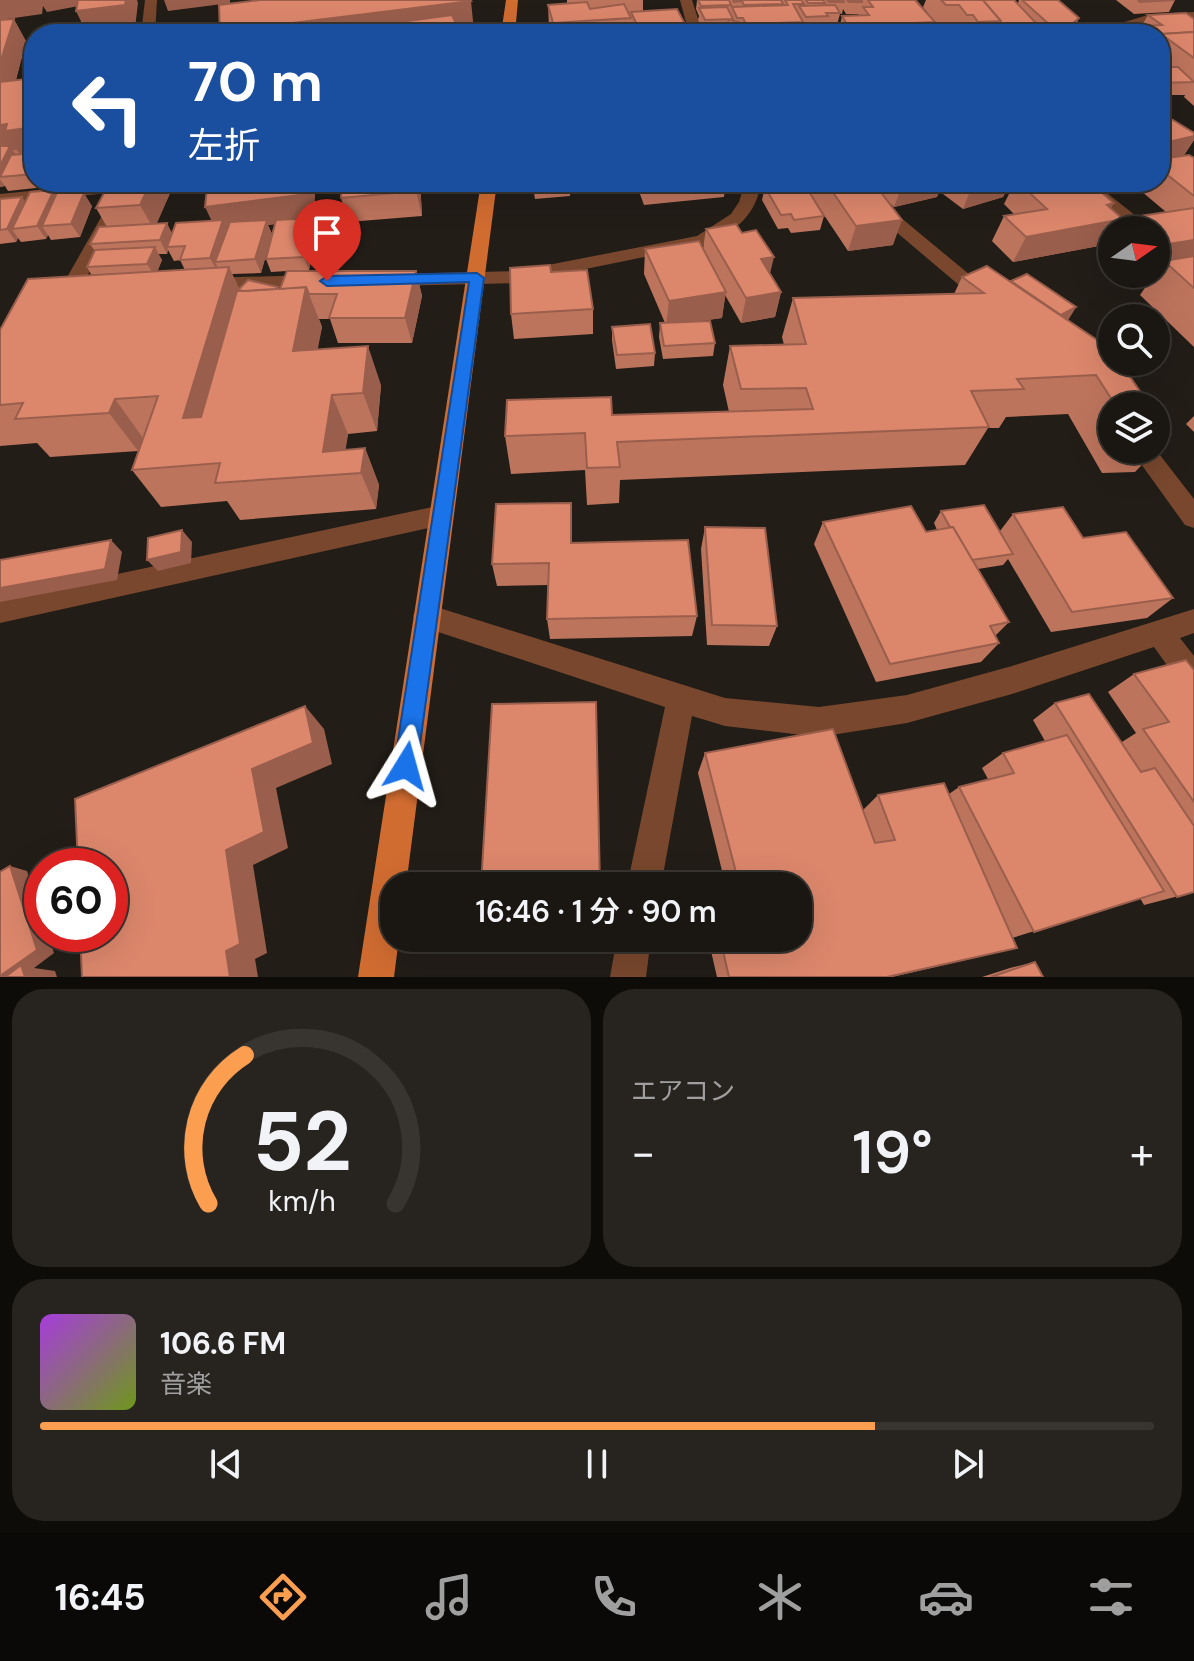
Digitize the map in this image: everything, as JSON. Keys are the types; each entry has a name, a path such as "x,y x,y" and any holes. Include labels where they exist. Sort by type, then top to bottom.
{"main road":[{"path":"509,24 512,0"},
{"path":"376,977 488,192"}],"street":[{"path":"149,24 151,0"},
{"path":"686,0 693,24"},
{"path":"911,0 929,24"},
{"path":"1182,0 1194,7"},
{"path":"1120,24 1194,16"},
{"path":"0,199 60,192"},
{"path":"41,318 73,284 124,192"},
{"path":"366,280 517,277 702,240 730,228 752,198 752,192"},
{"path":"866,192 894,221 997,307"},
{"path":"1096,192 1127,216"},
{"path":"184,284 336,281"},
{"path":"73,284 100,284"},
{"path":"1155,464 1191,507"},
{"path":"0,611 442,515"},
{"path":"427,616 725,712 819,722 907,709 1012,680 1194,621"},
{"path":"1159,632 1194,679"},
{"path":"647,872 681,698"},
{"path":"628,977 632,952"}],"building":[{"path":"78,0 126,0 125,5 76,11"},
{"path":"261,0 471,1 285,24 220,24 219,5"},
{"path":"698,0 729,0 731,5 701,6"},
{"path":"733,0 781,0 783,4 744,5 742,1"},
{"path":"785,0 801,0 804,4 793,4 803,22 746,24 743,18 737,18 732,7 788,5"},
{"path":"806,0 823,0 825,3 808,3"},
{"path":"868,0 915,0 935,22 847,24 842,16 869,15 863,7 873,7"},
{"path":"941,0 983,0 1001,21 978,22 959,5 946,5"},
{"path":"983,0 1014,0 1037,24 1000,24 1001,21"},
{"path":"1022,0 1058,0 1079,18 1072,24 1049,24"},
{"path":"587,2 590,9 624,4 631,18 553,23 548,5"},
{"path":"835,5 840,13 806,17 799,6"},
{"path":"727,7 733,19 705,20 699,8"},
{"path":"677,9 685,24 637,24 631,12"},
{"path":"1186,13 1194,19 1194,32 1170,33 1170,24 1161,24 1148,15"},
{"path":"452,15 456,24 385,24"},
{"path":"14,19 1,60 0,60 0,20"},
{"path":"1194,32 1194,58 1170,41 1170,33"},
{"path":"1170,67 1178,67 1194,82 1170,83"},
{"path":"24,79 24,128 5,131 7,124 0,125 0,82"},
{"path":"1170,118 1194,133 1194,136 1170,142"},
{"path":"0,146 10,146 0,166"},
{"path":"24,154 24,175 0,177 11,155"},
{"path":"1189,155 1194,158 1194,196 1170,177 1170,158"},
{"path":"30,192 53,192 37,226 12,229"},
{"path":"57,192 84,193 71,224 42,226"},
{"path":"105,192 146,192 140,205 96,208"},
{"path":"207,192 307,192 307,194 205,207"},
{"path":"341,192 405,192 341,198"},
{"path":"768,192 809,192 824,216 794,220 791,214 781,215"},
{"path":"833,192 881,192 902,220 856,226"},
{"path":"1029,192 1101,192 1114,203 1107,205 1120,216 1098,216 1098,224 1026,237 1004,216 1047,209"},
{"path":"22,197 7,229 0,230 0,199"},
{"path":"1194,208 1194,240 1170,244 1170,216 1140,216"},
{"path":"313,218 304,257 266,259 276,220"},
{"path":"223,220 210,258 180,260 185,246 167,247 176,223"},
{"path":"267,220 255,259 215,262 230,222"},
{"path":"167,223 160,240 90,244 99,227"},
{"path":"736,224 742,233 756,230 774,257 761,259 781,292 746,298 706,229"},
{"path":"699,241 726,292 669,301 645,249"},
{"path":"155,247 147,264 87,267 95,250"},
{"path":"1194,256 1194,288 1170,266 1170,260"},
{"path":"550,265 551,272 587,270 593,309 511,314 510,268"},
{"path":"987,266 1098,341 1098,376 1130,376 1140,392 1107,392 1096,375 1017,379 1024,389 971,391 989,427 617,442 620,467 587,468 585,433 505,436 507,400 611,397 612,415 813,409 806,388 741,389 730,346 806,344 793,298 984,293 962,277"},
{"path":"229,267 183,418 201,417 237,291 306,287 293,351 368,346 363,393 332,395 323,452 365,448 361,473 215,483 220,463 132,470 158,396 115,399 109,413 15,419 23,403 0,405 0,330 28,279"},
{"path":"287,271 416,271 405,318 329,318 337,294 309,294 306,287 280,289"},
{"path":"1027,274 1076,307 1061,315 1011,281"},
{"path":"248,280 278,287 238,290"},
{"path":"710,321 715,343 664,346 660,323"},
{"path":"650,324 655,353 617,355 612,327"},
{"path":"571,503 571,543 688,540 697,616 547,619 549,563 492,564 496,504"},
{"path":"984,505 1013,554 972,560 941,511"},
{"path":"911,506 926,532 953,527 1009,622 990,626 999,643 890,664 823,522"},
{"path":"1063,507 1083,538 1126,532 1173,598 1072,612 1013,514"},
{"path":"705,527 765,528 777,626 712,625"},
{"path":"182,530 181,552 147,560 148,538"},
{"path":"111,540 105,569 0,588 0,560"},
{"path":"1186,660 1194,670 1194,802 1143,729 1169,722 1134,674"},
{"path":"1089,694 1141,772 1155,768 1194,826 1194,892 1177,897 1055,703"},
{"path":"596,702 600,872 482,872 492,704"},
{"path":"305,706 313,743 252,769 264,832 226,850 240,944 226,951 230,977 82,977 81,952 128,952 128,848 77,848 75,799"},
{"path":"833,729 875,843 895,840 878,795 944,783 1017,948 887,977 729,977 723,952 812,952 812,872 736,872 705,753"},
{"path":"1067,735 1164,891 1034,932 959,787 1014,773 1003,753"},
{"path":"10,866 24,910 24,952 34,952 0,976 0,872"},
{"path":"1035,962 1043,977 991,977"},
{"path":"21,965 25,977 5,977"}],"route":[{"path":"327,281 477,278 406,766"}]}
